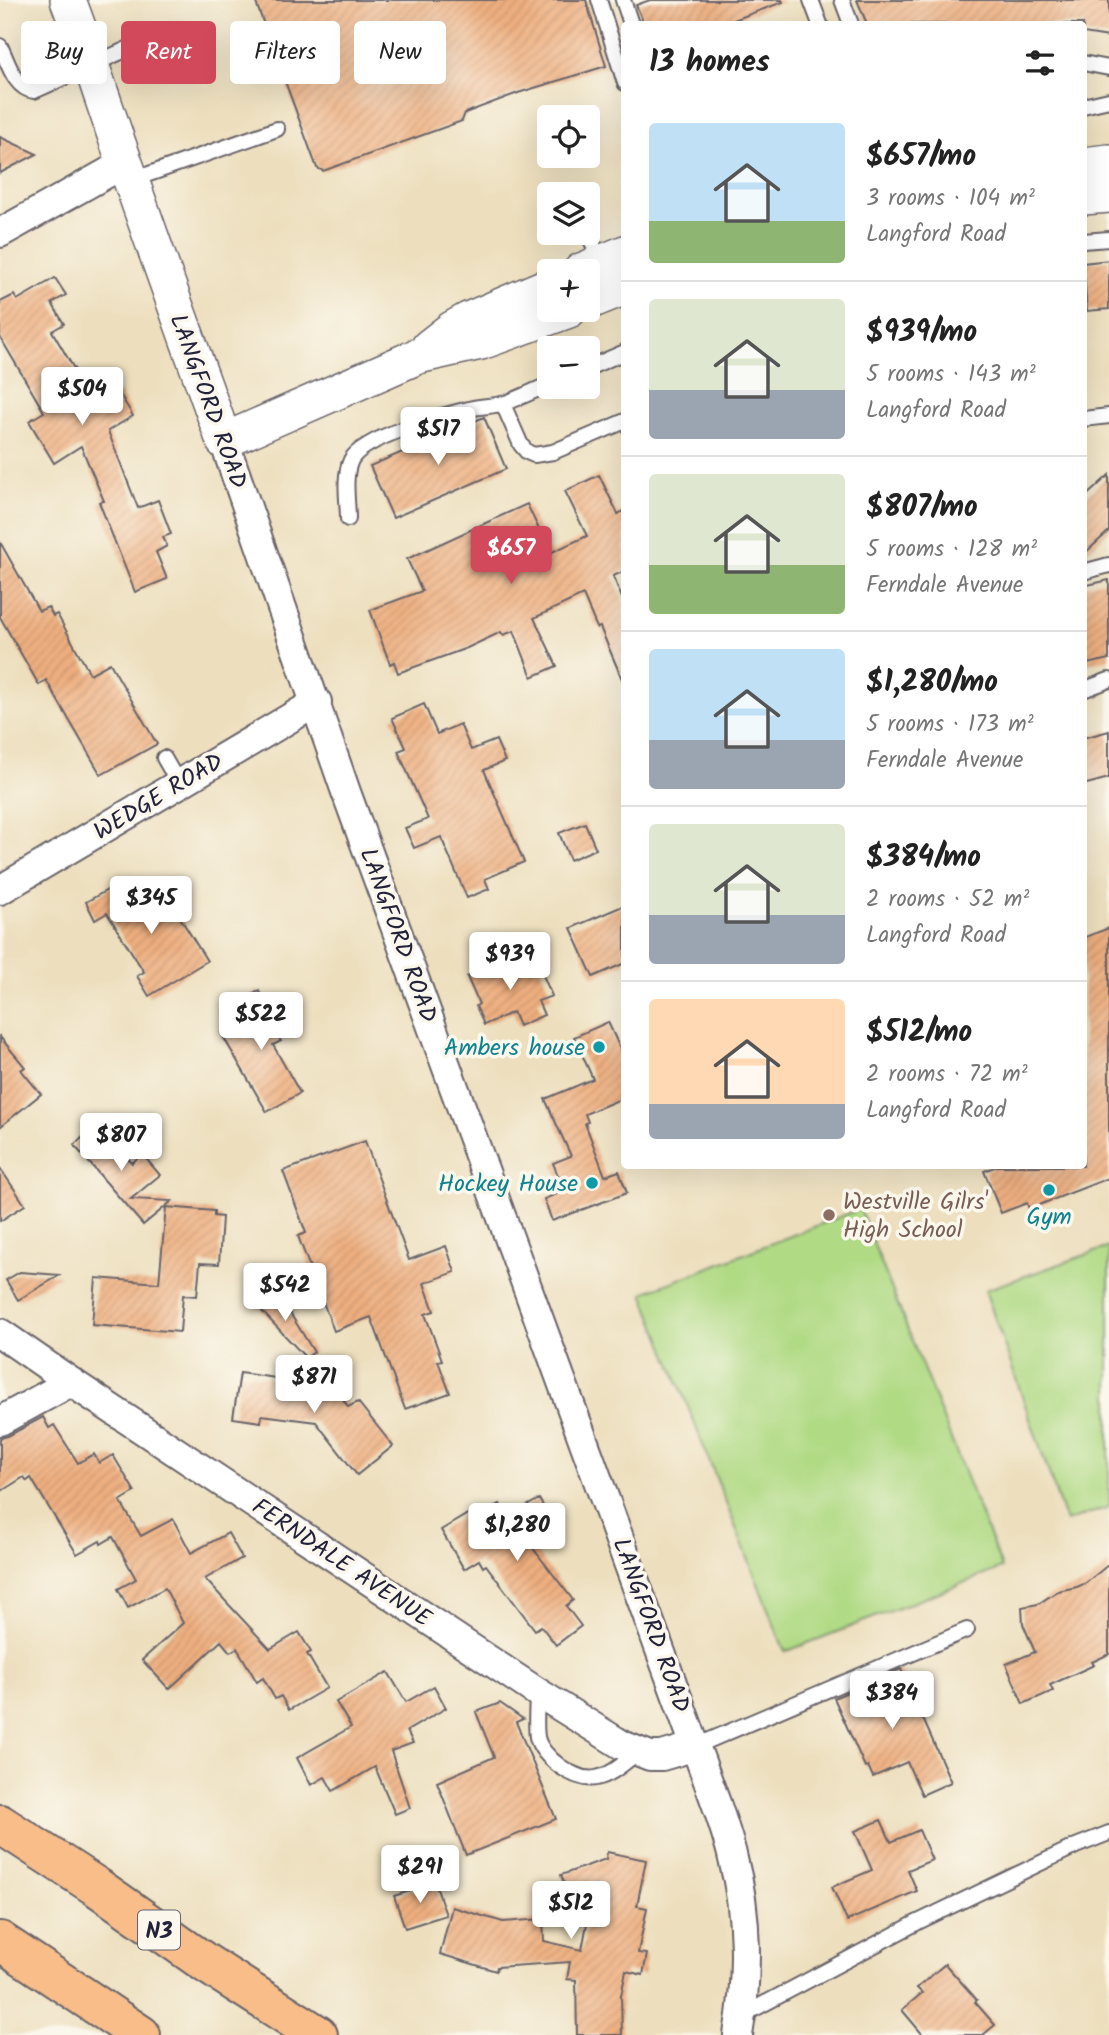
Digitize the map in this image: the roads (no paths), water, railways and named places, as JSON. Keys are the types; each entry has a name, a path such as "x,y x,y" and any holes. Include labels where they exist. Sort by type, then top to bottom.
{"highway":[{"name":"N3","path":"0,1824 318,2035"},
{"path":"0,1941 141,2035"}],"street":[{"name":"LANGFORD ROAD","path":"68,0 76,21"},
{"name":"LANGFORD ROAD","path":"99,84 128,172 317,702 346,792 696,1746 734,1860 744,1926 740,2025"},
{"path":"1087,165 1109,162"},
{"path":"0,233 128,172"},
{"path":"1087,197 1109,195"},
{"path":"418,356 468,320 537,291"},
{"path":"225,441 418,356 481,342 537,322"},
{"name":"WEDGE ROAD","path":"0,890 317,702"},
{"name":"FERNDALE AVENUE","path":"0,1333 537,1692 638,1752 662,1756 696,1746"},
{"path":"0,1421 71,1382"}],"lane":[{"path":"599,0 621,70"},
{"path":"624,0 630,21"},
{"path":"811,0 816,21"},
{"path":"842,0 850,21"},
{"path":"0,46 18,82 25,89 49,84"},
{"path":"1087,64 1109,68"},
{"path":"1087,105 1109,100"},
{"path":"128,172 186,161 276,129"},
{"path":"1087,241 1109,239"},
{"path":"600,363 621,354"},
{"path":"348,519 349,466 352,458 374,440 474,408 503,404 537,390"},
{"path":"503,404 521,445 534,455 553,452 621,423"},
{"path":"1087,419 1109,416"},
{"path":"1087,571 1109,565"},
{"path":"1087,688 1109,680"},
{"path":"163,758 178,784"},
{"path":"696,1746 967,1630"},
{"path":"537,1692 537,1737 542,1749 554,1762 569,1772 595,1779 616,1770 638,1752"},
{"path":"740,2025 919,1922 1076,1846 1109,1833"}],"place":[{"name":"Ambers house","path":"599,1047"},
{"name":"Hockey House","path":"592,1183"},
{"name":"Gym","path":"1049,1190"},
{"name":"Westville Gilrs' High School","path":"829,1215"}]}
